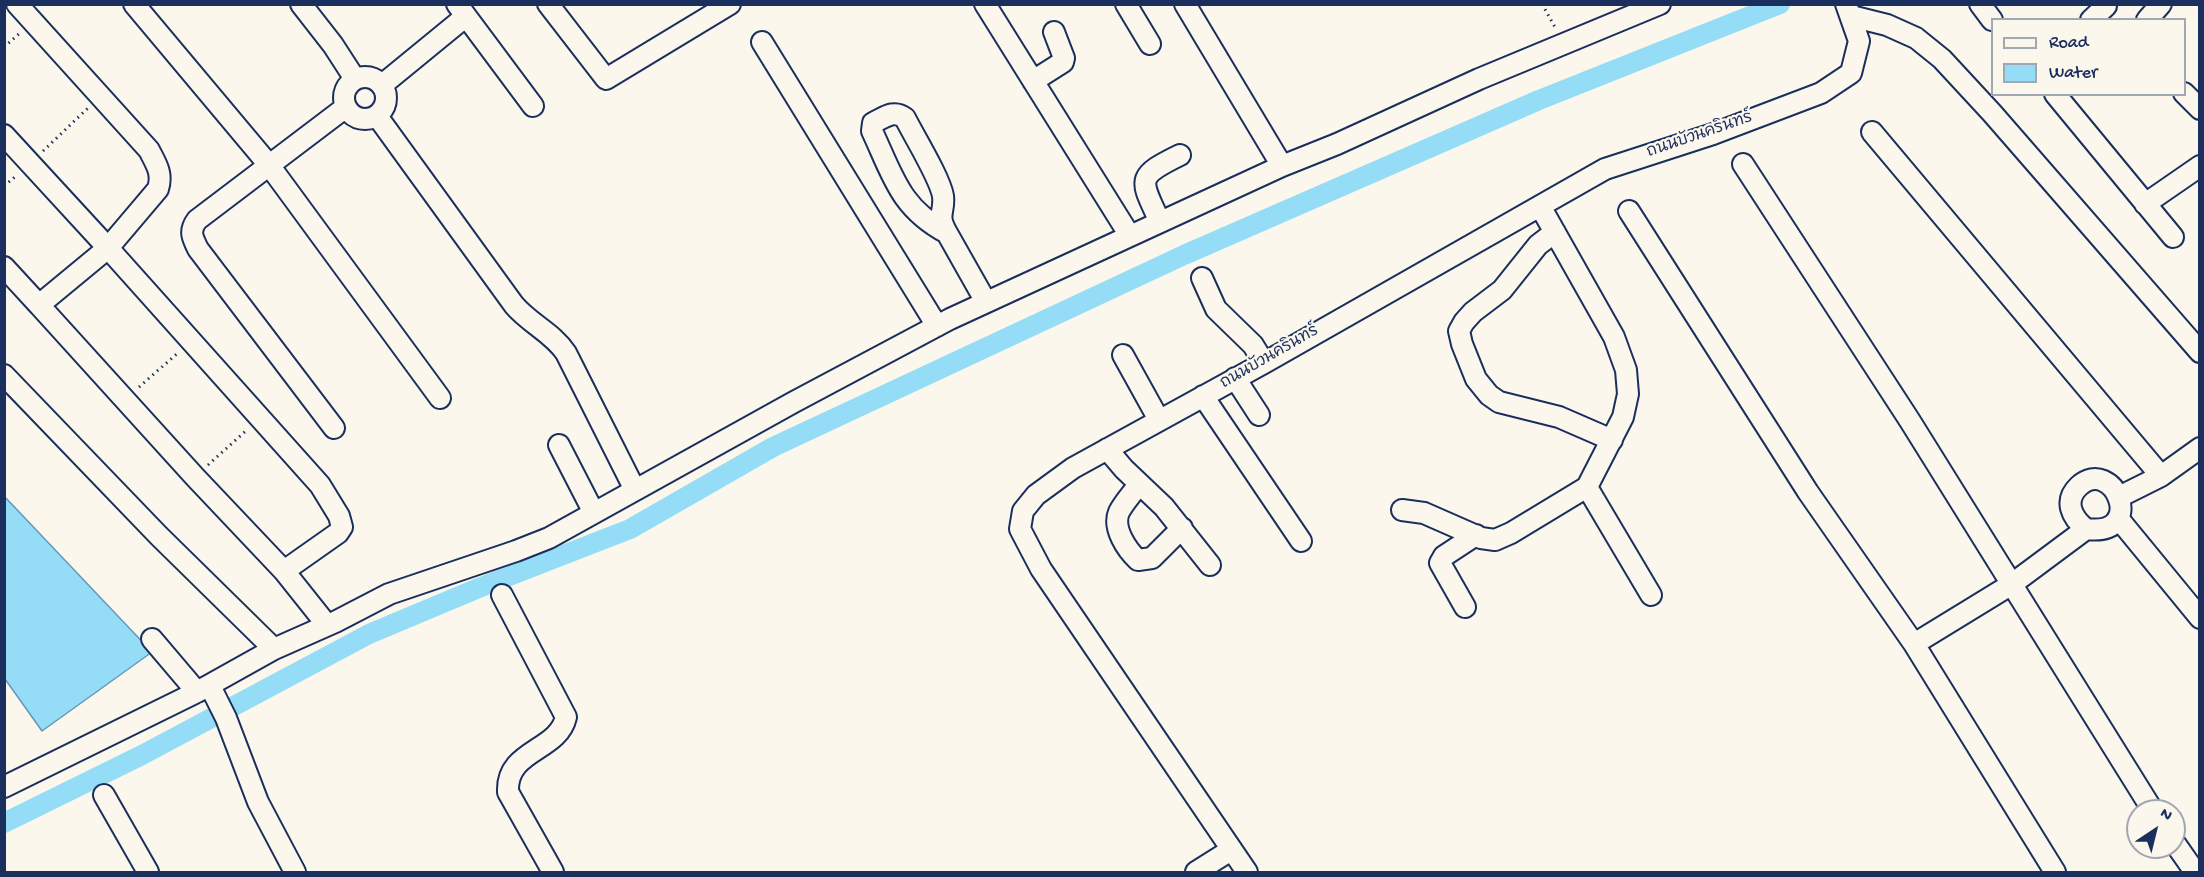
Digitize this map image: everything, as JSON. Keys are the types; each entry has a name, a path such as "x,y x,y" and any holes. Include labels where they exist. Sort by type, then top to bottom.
{"street":[{"path":"17,4 149,150 160,171 161,179 158,189 108,248 39,305"},
{"path":"134,4 270,165 440,398"},
{"path":"301,4 333,45 355,79"},
{"path":"548,4 606,79 722,6"},
{"path":"985,4 1130,236"},
{"path":"1126,4 1150,44"},
{"path":"1185,4 1282,166"},
{"path":"4,787 206,689 274,649 389,594 549,538 937,326 986,302 1282,166 1479,79 1660,4"},
{"path":"1980,4 1991,19"},
{"path":"2149,18 2160,4"},
{"path":"1848,10 1916,38 1942,59 1992,112 2199,352"},
{"name":"ถนนบัวนครินทร์","path":"1246,873 1041,569 1020,529 1023,511 1036,495 1074,468 1605,169 1713,134 1821,93 1851,73 1859,41 1848,10"},
{"path":"2095,18 2109,10"},
{"path":"382,85 461,11 533,106"},
{"path":"1033,81 1063,62 1064,58 1054,32"},
{"path":"762,42 937,326"},
{"path":"369,77 382,85 386,92 386,101 377,116 369,119 360,118 346,107 345,91 355,79 369,77"},
{"path":"2186,95 2199,109"},
{"path":"2057,96 2173,237"},
{"path":"334,428 198,249 192,236 192,228 197,220 346,107"},
{"path":"947,233 928,223 905,200 872,131 873,123 892,114 900,114 905,118 943,195 940,215 947,233 986,302"},
{"path":"377,116 514,305 524,317 562,346 635,490"},
{"path":"1872,132 2161,476"},
{"path":"4,135 320,485 339,516 342,527 284,571"},
{"path":"1160,222 1145,190 1146,175 1152,169 1180,155"},
{"path":"1743,164 1910,421 2146,799"},
{"path":"2145,204 2199,166"},
{"path":"1402,510 1424,513 1476,536 1495,540 1512,533 1587,488 1623,417 1628,394 1626,370 1614,338 1540,206"},
{"path":"1629,211 1808,492 1914,644 2055,873"},
{"path":"1555,232 1538,244 1502,290 1473,312 1464,322 1460,331 1462,344 1476,379 1489,395 1499,402 1522,410 1559,417 1612,440"},
{"path":"4,267 284,571 327,625"},
{"path":"1202,278 1216,309 1253,345 1264,363"},
{"path":"1123,355 1159,420"},
{"path":"4,375 167,544 274,649"},
{"path":"1235,378 1259,415"},
{"path":"1203,396 1300,542"},
{"path":"559,446 594,513"},
{"path":"2119,497 2161,476 2199,447"},
{"path":"1107,449 1124,469 1164,507 1210,565"},
{"path":"2092,480 2106,482 2116,490 2119,497 2121,502 2118,518 2112,526 2099,531 2086,530 2075,521 2070,509 2072,496 2080,485 2092,480"},
{"path":"1139,484 1119,512 1118,520 1119,532 1131,554 1138,560 1152,558 1182,528"},
{"path":"1587,488 1651,595"},
{"path":"2118,518 2199,618"},
{"path":"1914,644 2012,584 2086,530"},
{"path":"1465,607 1440,563 1444,556 1476,536"},
{"path":"502,595 566,717 564,728 515,766 508,780 508,792 553,873"},
{"path":"152,639 206,689 226,718 258,802 295,873"},
{"path":"104,795 148,873"},
{"path":"1196,873 1231,850"},
{"path":"2186,859 2195,873"}],"path":[{"path":"1542,4 1565,43"},
{"path":"30,163 100,96"},
{"path":"125,399 191,341"},
{"path":"195,477 260,418"}],"water":[{"path":"4,496 152,652 42,731 5,679"}],"waterway":[{"path":"4,823 142,755 369,634 481,587 630,529 773,447 1184,255 1539,100 1780,4"}]}
